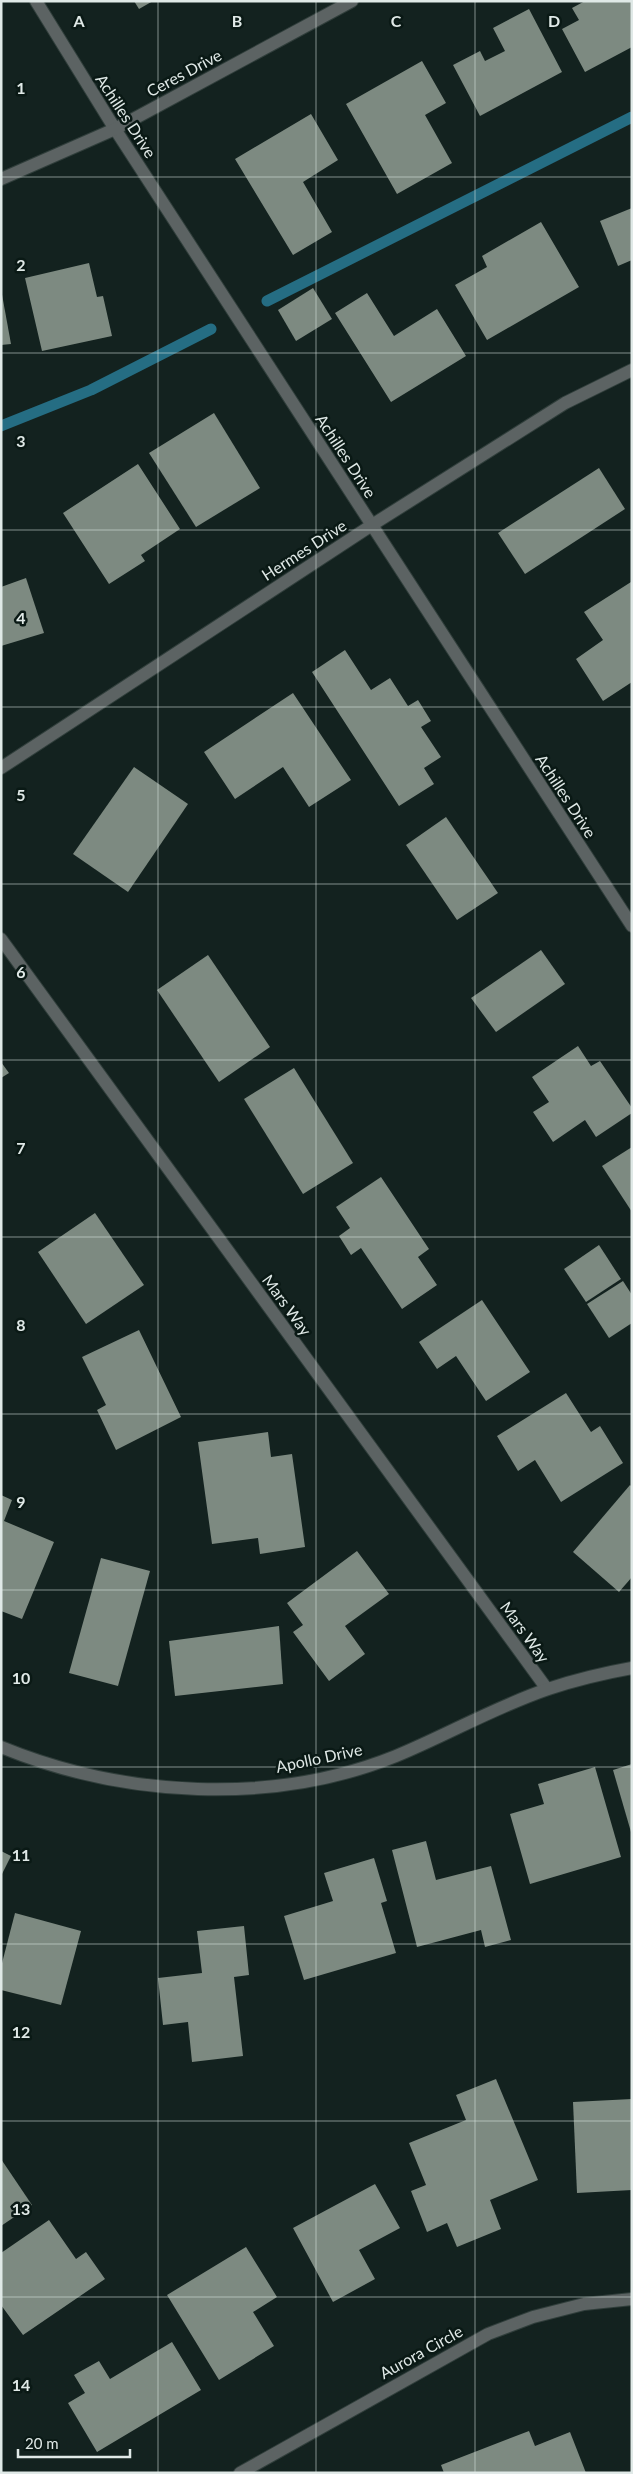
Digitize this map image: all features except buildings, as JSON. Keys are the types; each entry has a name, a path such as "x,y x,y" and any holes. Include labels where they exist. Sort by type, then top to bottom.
{"street":[{"name":"Achilles Drive","path":"36,1 115,129 632,926"},
{"name":"Ceres Drive","path":"1,180 115,129 352,1"},
{"name":"Hermes Drive","path":"1,768 372,525 565,403 632,370"},
{"name":"Mars Way","path":"1,939 547,1689"},
{"name":"Apollo Drive","path":"1,1747 58,1767 131,1783 213,1789 271,1785 332,1776 364,1767 395,1756 547,1689 632,1668"},
{"name":"Aurora Circle","path":"240,2473 488,2334 533,2317 584,2304 632,2299"}],"waterway":[{"path":"267,301 632,117"},
{"path":"1,426 91,390 211,329"}]}
